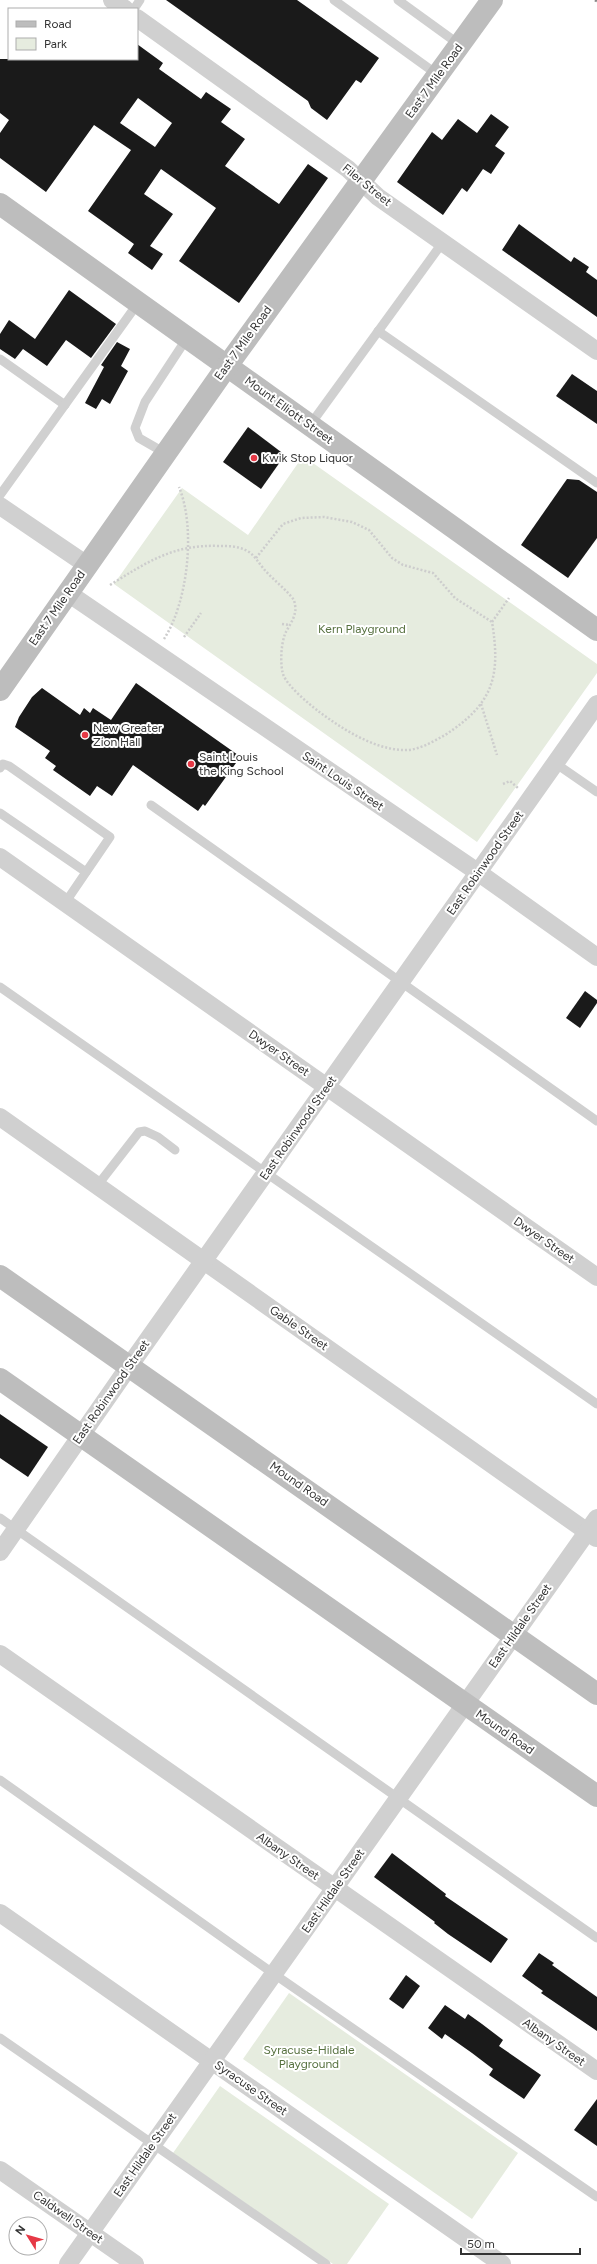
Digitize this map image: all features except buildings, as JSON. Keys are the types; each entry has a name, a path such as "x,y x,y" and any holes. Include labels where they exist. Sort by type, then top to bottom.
{"street":[{"path":"112,0 124,8"},
{"name":"East 7 Mile Road","path":"0,690 226,366 492,0"},
{"name":"Filer Street","path":"138,19 348,169 360,181 443,242 597,351"},
{"name":"Mount Elliott Street","path":"0,204 597,630"},
{"path":"0,506 86,565"},
{"name":"Saint Louis Street","path":"68,593 479,873 597,957"},
{"name":"East Robinwood Street","path":"0,1552 130,1365 597,704"},
{"name":"Dwyer Street","path":"2,862 65,903 597,1277"},
{"name":"Gable Street","path":"0,1117 204,1261 594,1529"},
{"name":"Mound Road","path":"0,1276 130,1365 597,1694"},
{"name":"Mound Road","path":"0,1379 597,1796"},
{"name":"East Hildale Street","path":"68,2264 514,1635 594,1529"},
{"name":"Albany Street","path":"0,1654 597,2071"},
{"name":"Syracuse Street","path":"0,1913 502,2264"},
{"name":"Caldwell Street","path":"0,2170 135,2264"}],"lane":[{"path":"334,0 438,75"},
{"path":"398,0 460,45"},
{"path":"310,425 443,242"},
{"path":"0,495 138,303"},
{"path":"378,331 597,483"},
{"path":"165,453 139,438 135,428 145,402 187,338"},
{"path":"0,359 65,405"},
{"path":"555,763 597,792"},
{"path":"0,768 3,764 10,766 110,837 65,903"},
{"path":"151,805 597,1121"},
{"path":"0,813 86,872"},
{"path":"0,987 597,1404"},
{"path":"98,1186 139,1132 145,1130 158,1137 175,1150"},
{"path":"0,1518 597,1938"},
{"path":"0,1780 274,1974 597,2197"},
{"path":"0,2038 326,2264"}],"path":[{"path":"155,652 171,628 179,600 188,557 184,500 179,487"},
{"path":"256,558 283,524 302,518 324,517 352,522 369,530 392,558 402,566 432,573 455,598 492,622"},
{"path":"110,585 163,554 188,548 234,547 247,551 256,558 262,567 286,590 294,600 295,613 284,636 282,659 283,674 296,691 329,719 383,747 403,750 420,747 434,742 454,728 486,699 492,683 495,664 495,642 492,622 509,598"},
{"path":"184,638 201,614"},
{"path":"282,624 290,625"},
{"path":"481,704 497,755"},
{"path":"503,784 510,781 518,788"}],"green space":[{"name":"Kern Playground","path":"303,456 597,664 597,673 477,842 114,584 182,488 248,535"},
{"name":"Syracuse-Hildale Playground","path":"289,1993 518,2153 472,2219 243,2059"},
{"path":"220,2086 389,2204 347,2264 333,2264 173,2153"}],"place":[{"name":"Kwik Stop Liquor","path":"254,458"},
{"name":"New Greater Zion Hall","path":"85,735"},
{"name":"Saint Louis the King School","path":"191,764"}]}
